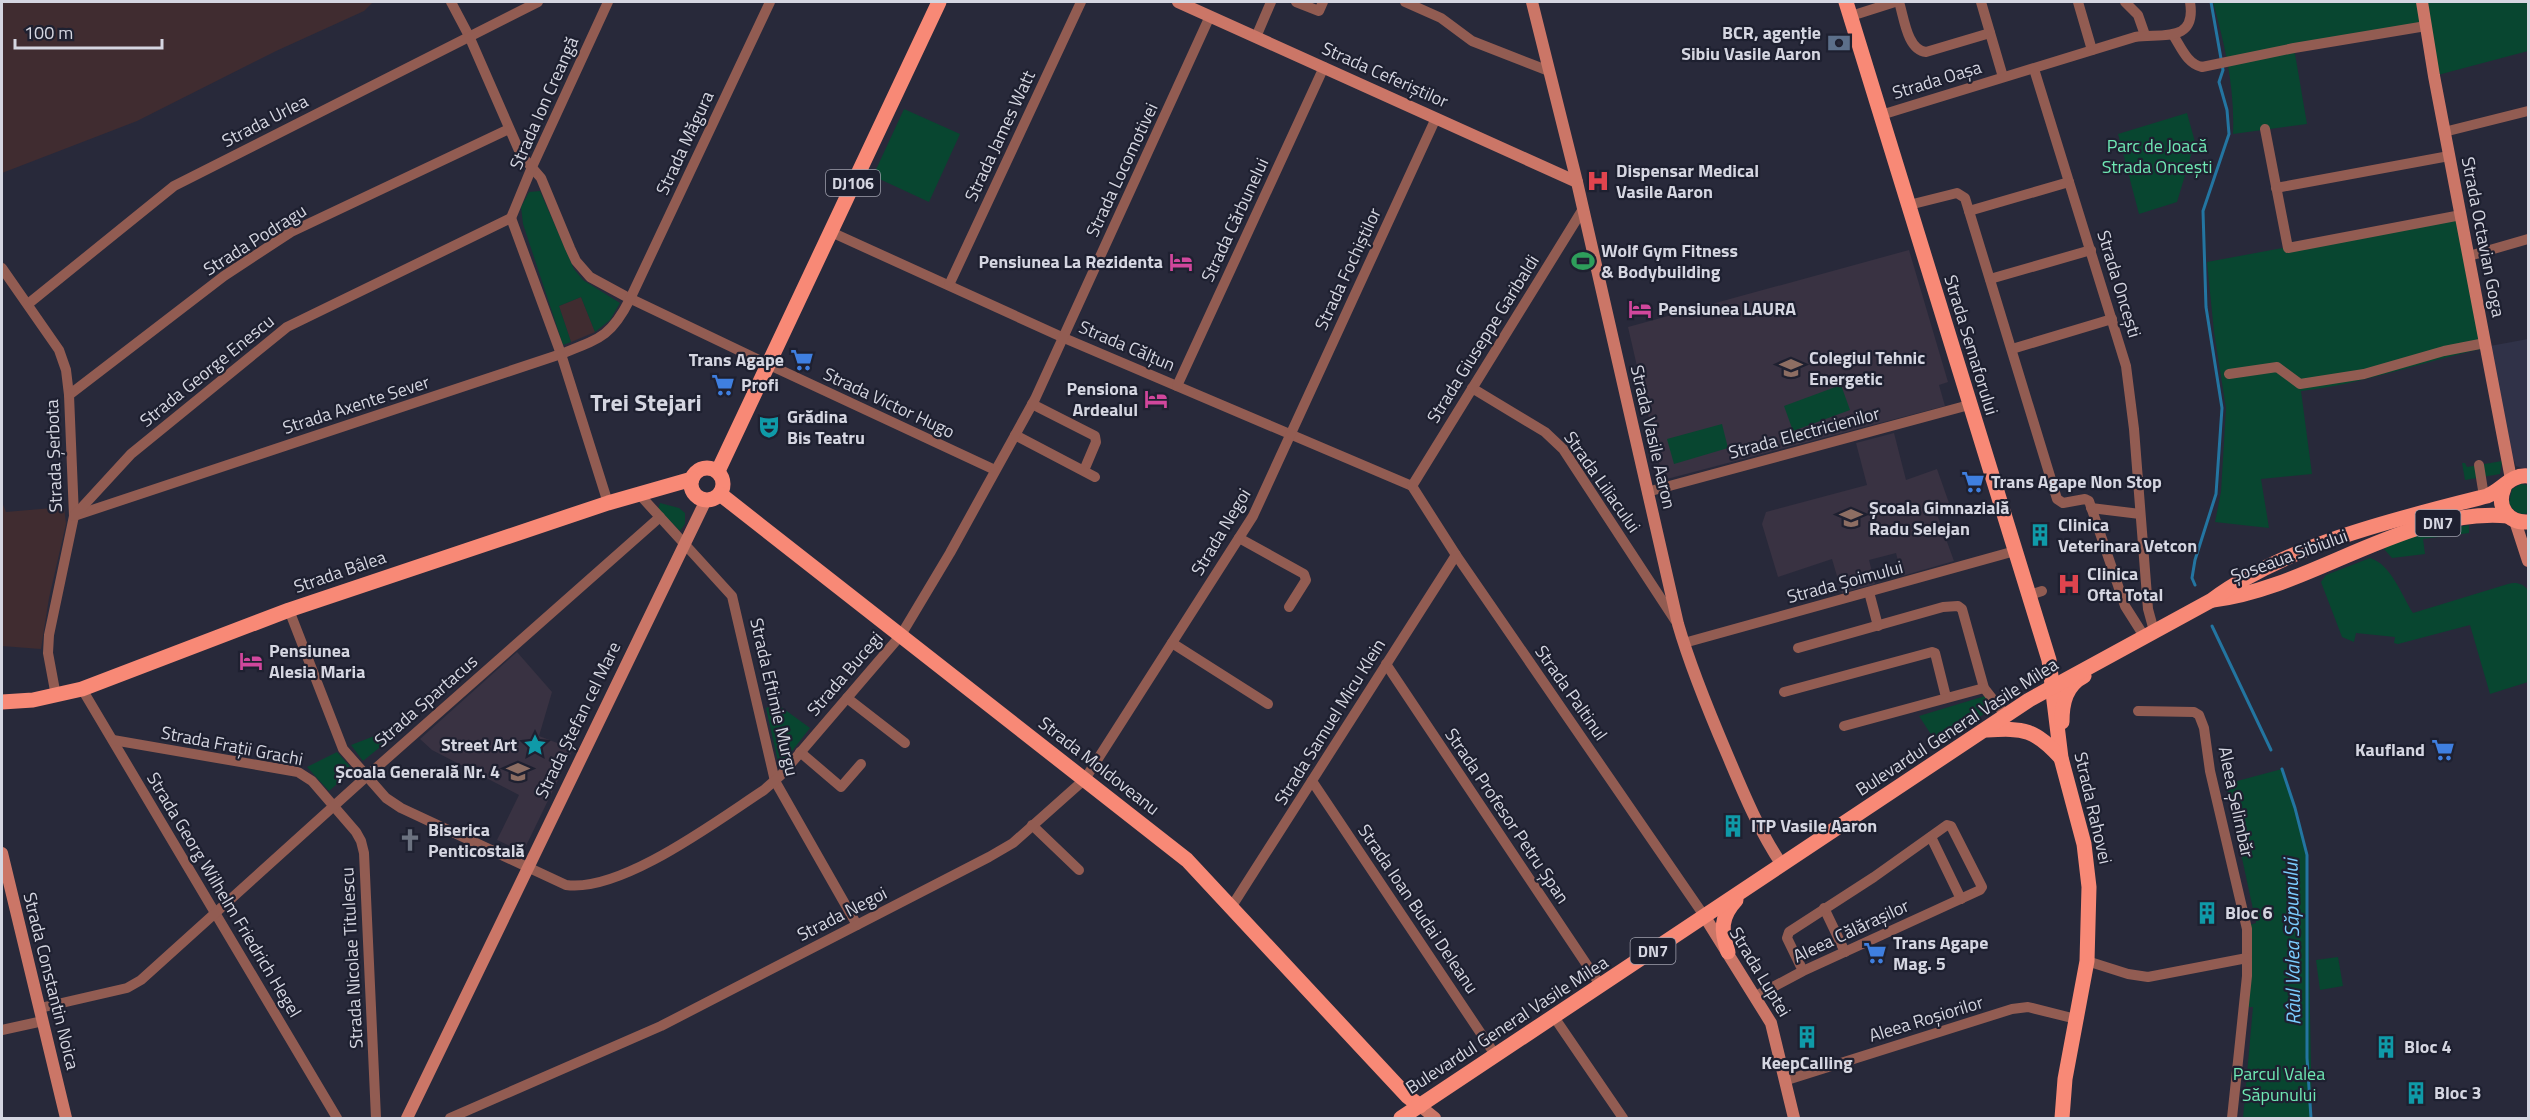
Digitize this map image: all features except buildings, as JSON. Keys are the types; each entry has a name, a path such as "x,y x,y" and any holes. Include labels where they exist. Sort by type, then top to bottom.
{"main road":[{"name":"DJ106","path":"718,471 939,2"},
{"name":"Strada Semaforului","path":"1848,9 2015,552 2036,593 2053,685"},
{"path":"712,468 718,471 724,482 720,494 706,500 697,497 693,492 692,479 699,469 712,468"},
{"name":"Șoseaua Sibiului","path":"2212,600 2240,580 2319,546 2379,524 2487,496 2521,476 2529,476"},
{"name":"Strada Bâlea","path":"2,702 56,696 82,689 289,610 608,502 692,479"},
{"path":"2507,483 2502,506 2517,519"},
{"name":"Strada Moldoveanu","path":"720,494 1187,860 1407,1096 1420,1106"},
{"name":"Șoseaua Sibiului","path":"2212,600 2243,595 2380,542 2442,522 2472,516 2517,519"},
{"name":"Bulevardul General Vasile Milea","path":"1401,1119 2053,685 2212,600"},
{"path":"2061,758 2062,711 2067,691 2079,678 2098,669 2125,648"},
{"name":"Strada Rahovei","path":"2053,685 2053,709 2061,758 2086,859 2090,921 2087,961 2065,1079 2062,1119"},
{"path":"1984,730 2014,728 2026,730 2047,742 2061,758"},
{"path":"1728,952 1722,922 1727,910 1744,891"}],"street":[{"name":"Strada Victor Hugo","path":"451,2 469,36 521,155 547,188 570,248 583,270 598,282 630,299 996,470"},
{"name":"Strada Urlea","path":"28,304 174,186 538,2"},
{"name":"Strada Ion Creangă","path":"511,218 608,2"},
{"name":"Strada Măgura","path":"630,299 770,2"},
{"name":"Strada James Watt","path":"949,285 1081,2"},
{"name":"Strada Ceferiștilor","path":"1178,2 1577,182"},
{"path":"1256,37 1271,2"},
{"path":"1296,2 1319,11 1323,2"},
{"path":"1405,2 1441,18 1472,41 1549,71"},
{"name":"Strada Vasile Aaron","path":"1532,2 1577,182 1678,624 1740,784 1764,836 1782,865"},
{"name":"Strada Semaforului","path":"1848,9 1897,2 1912,44 1926,52 1990,33"},
{"path":"1981,2 2003,77"},
{"path":"2078,2 2092,50"},
{"path":"2125,2 2138,15 2145,36"},
{"path":"2190,2 2189,21 2180,33 2173,35 2195,66 2202,67 2294,48 2426,26"},
{"name":"Strada Octavian Goga","path":"2422,2 2444,132 2485,343 2507,483"},
{"name":"Strada Locomotivei","path":"1064,338 1210,16"},
{"name":"Strada Oașa","path":"1881,115 2092,50 2145,36 2173,35"},
{"name":"Strada Cărbunelui","path":"1177,386 1324,67"},
{"name":"Strada Oncești","path":"2034,69 2122,350 2131,399 2149,634"},
{"path":"2444,132 2529,111"},
{"name":"Strada Fochiștilor","path":"1290,434 1436,118"},
{"name":"Strada Podragu","path":"69,395 224,276 291,232 509,129"},
{"path":"2265,129 2288,248 2461,215"},
{"path":"2276,188 2449,156"},
{"path":"1969,211 2070,182"},
{"path":"1909,205 1957,194 1965,198 2057,500 2063,503 2088,503 2140,514"},
{"name":"Strada Giuseppe Garibaldi","path":"1412,486 1583,209"},
{"path":"511,218 561,354 608,502"},
{"name":"Strada George Enescu","path":"74,516 131,454 287,327 511,218"},
{"name":"Strada Călțun","path":"831,232 1064,338 1412,486"},
{"path":"2469,256 2529,238"},
{"path":"1990,279 2091,250"},
{"name":"Strada Șerbota","path":"2,267 6,281 28,304 59,350 66,370 74,516 49,635 48,653 56,696"},
{"name":"Strada Axente Sever","path":"74,516 561,354 607,334 616,325 630,299"},
{"path":"2012,349 2112,319"},
{"name":"Strada Bucegi","path":"528,868 566,885 584,885 603,881 639,868 708,826 775,781 901,635 996,470 1064,338"},
{"path":"2229,374 2277,366 2300,384 2364,374 2444,351 2485,343"},
{"name":"Strada Liliacului","path":"1472,388 1545,432 1563,449 1678,624"},
{"path":"1032,404 1095,436 1095,445 1085,468"},
{"name":"Strada Electricienilor","path":"1647,492 1969,405"},
{"name":"Strada Negoi","path":"450,1119 661,1026 1000,851 1032,825 1085,779 1239,538 1259,504 1290,434"},
{"path":"1015,435 1095,477"},
{"path":"2480,465 2483,490"},
{"name":"Strada Paltinul","path":"1412,486 1456,555 1705,917"},
{"name":"Strada Eftimie Murgu","path":"638,493 729,591 734,601 775,781 857,925"},
{"name":"Strada Ștefan cel Mare","path":"407,1119 706,500"},
{"path":"2088,503 2125,606 2149,634"},
{"name":"Strada Spartacus","path":"40,1008 127,988 135,984 660,517"},
{"path":"2517,519 2529,561"},
{"path":"1239,538 1304,574 1306,580 1289,607"},
{"name":"Strada Șoimului","path":"1684,643 2015,552"},
{"name":"Strada Samuel Micu Klein","path":"1232,906 1456,555"},
{"path":"1869,592 1878,626"},
{"path":"1798,648 1943,607 1958,606 1962,609 1984,688 2006,716"},
{"path":"289,610 344,749 367,776 393,803 528,868"},
{"path":"1172,643 1268,704"},
{"path":"1784,692 1932,652 1935,654 1946,697"},
{"name":"Strada Profesor Petru Șpan","path":"1386,664 1601,986"},
{"path":"1844,726 1984,688"},
{"name":"Strada Georg Wilhelm Friedrich Hegel","path":"82,689 337,1119"},
{"path":"847,698 905,743"},
{"name":"Aleea Șelimbăr","path":"2138,711 2186,711 2199,715 2204,728 2210,771 2247,929 2247,976 2232,1119"},
{"name":"Strada Frații Grachi","path":"113,740 298,772 312,781 333,806"},
{"path":"800,752 841,787 861,764"},
{"name":"Strada Ioan Budai Deleanu","path":"1312,781 1496,1056"},
{"name":"Strada Nicolae Titulescu","path":"333,806 362,841 376,1119"},
{"path":"1032,825 1079,870"},
{"name":"Aleea Călărașilor","path":"1756,996 1803,971 1980,890 1982,887 1951,826 1947,825 1931,837"},
{"path":"1803,971 1787,934 1931,837 1961,899"},
{"name":"Strada Constantin Noica","path":"2,853 66,1119"},
{"path":"1824,908 1845,952"},
{"name":"Strada Luptei","path":"1705,917 1772,1023 1794,1119"},
{"path":"2087,961 2128,974 2148,977 2247,958"},
{"name":"Aleea Roșiorilor","path":"1786,1080 2012,1009 2028,1007 2076,1019"},
{"path":"1554,1017 1623,1119"},
{"path":"2,1030 43,1021"},
{"path":"1420,1106 1436,1119"}],"shaded area":[{"path":"2,2 373,2 364,11 276,51 137,121 2,173"},
{"name":"Colegiul Tehnic Energetic","path":"1909,250 1948,382 1939,385 1945,406 1663,480 1628,327"},
{"path":"581,297 595,332 571,342 559,306"},
{"path":"2528,339 2528,470 2516,466 2509,446 2490,346"},
{"name":"Școala Gimnazială Radu Selejan","path":"1894,433 1906,480 1937,469 1949,503 1935,509 1954,561 1902,576 1896,553 1869,560 1875,584 1842,593 1832,559 1778,577 1762,524 1766,512 1867,485 1856,443"},
{"path":"2,502 6,512 64,507 66,524 49,598 41,649 2,646"},
{"name":"Școala Generală Nr. 4","path":"517,652 552,692 539,736 573,749 523,852 497,840 519,795 432,750 420,739"}],"green space":[{"path":"2213,2 2528,2 2528,51 2434,76 2426,26 2294,48 2307,124 2233,134 2228,67"},
{"path":"904,109 960,134 929,202 873,176"},
{"name":"Parc de Joacă Strada Oncești","path":"2187,113 2195,142 2177,202 2139,214 2118,134"},
{"path":"540,191 574,269 583,280 620,303 610,320 595,332 581,297 559,306 571,342 563,345 523,224 521,207 529,192"},
{"path":"2461,215 2486,348 2371,378 2301,391 2312,474 2261,479 2269,528 2215,522 2221,492 2226,408 2214,332 2207,262"},
{"path":"1841,385 1850,410 1793,431 1784,406"},
{"path":"1722,424 1728,448 1674,464 1667,439"},
{"path":"2502,461 2500,474 2465,480 2462,463 2465,463 2467,467"},
{"path":"2521,484 2528,485 2528,513 2525,514 2517,512 2509,503 2512,489"},
{"path":"660,503 679,508 685,513 685,524 680,531 658,509"},
{"path":"2469,525 2469,533 2423,539 2425,554 2392,558 2384,549 2411,537"},
{"path":"2370,558 2377,561 2390,574 2413,613 2508,584 2516,583 2523,586 2528,590 2528,682 2490,694 2470,625 2398,644 2394,643 2395,637 2356,633 2354,642 2342,637 2321,582 2326,575"},
{"path":"1985,696 1995,707 1946,738 1934,739 1919,716"},
{"path":"777,704 810,728 782,764 778,762 766,708"},
{"path":"411,722 363,761 351,745"},
{"path":"337,752 353,770 329,791 307,767"},
{"name":"Parcul Valea Săpunului","path":"2282,769 2307,855 2312,1118 2243,1118 2253,1007 2247,1007 2249,925 2256,923 2226,784"},
{"path":"2338,957 2343,986 2320,990 2316,960"}],"waterway":[{"name":"Râul Valea Săpunului","path":"2195,585 2192,578 2195,560 2216,494 2222,408 2206,307 2203,211 2229,134 2227,110 2219,82 2223,70 2211,2"},
{"name":"Râul Valea Săpunului","path":"2212,626 2271,750"},
{"name":"Râul Valea Săpunului","path":"2282,769 2307,855 2307,1058 2311,1118"}],"place":[{"name":"BCR, agenție Sibiu Vasile Aaron","path":"1839,43"},
{"name":"Dispensar Medical Vasile Aaron","path":"1598,181"},
{"name":"Wolf Gym Fitness & Bodybuilding","path":"1583,261"},
{"name":"Pensiunea La Rezidenta","path":"1181,262"},
{"name":"Pensiunea LAURA","path":"1640,309"},
{"name":"Trans Agape","path":"802,360"},
{"name":"Colegiul Tehnic Energetic","path":"1791,368"},
{"name":"Profi","path":"723,385"},
{"name":"Pensiona Ardealul","path":"1156,399"},
{"name":"Grădina Bis Teatru","path":"769,427"},
{"name":"Trans Agape Non Stop","path":"1973,482"},
{"name":"Școala Gimnazială Radu Selejan","path":"1851,518"},
{"name":"Clinica Veterinara Vetcon","path":"2040,535"},
{"name":"Clinica Ofta Total","path":"2069,584"},
{"name":"Pensiunea Alesia Maria","path":"251,661"},
{"name":"Street Art","path":"535,745"},
{"name":"Kaufland","path":"2443,750"},
{"name":"Școala Generală Nr. 4","path":"518,772"},
{"name":"ITP Vasile Aaron","path":"1733,826"},
{"name":"Biserica Penticostală","path":"410,840"},
{"name":"Bloc 6","path":"2207,913"},
{"name":"Trans Agape Mag. 5","path":"1875,953"},
{"name":"KeepCalling","path":"1807,1037"},
{"name":"Bloc 4","path":"2386,1047"},
{"name":"Bloc 3","path":"2416,1093"}],"district":[{"name":"Trei Stejari","path":"646,403"}]}
